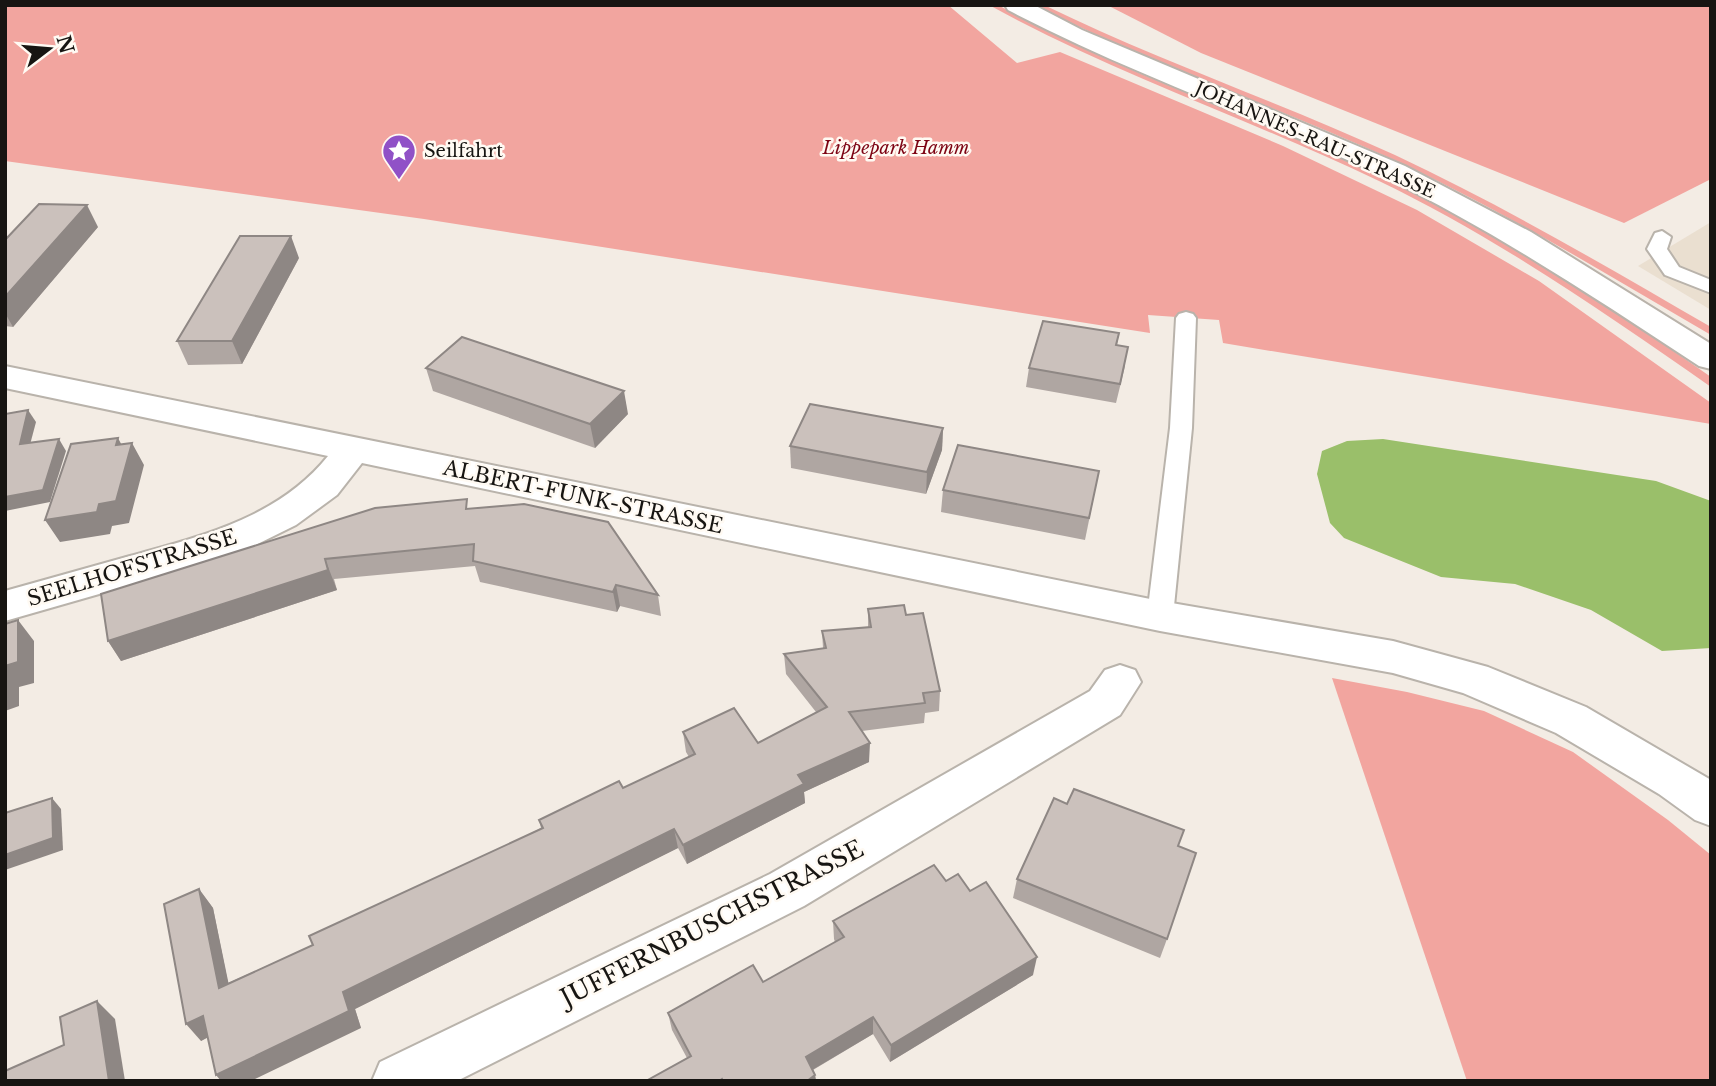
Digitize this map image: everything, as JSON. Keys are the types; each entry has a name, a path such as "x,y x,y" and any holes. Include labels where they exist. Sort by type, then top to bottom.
{"street":[{"name":"JOHANNES-RAU-STRASSE","path":"1016,5 1074,35 1395,172 1531,245 1711,359"},
{"name":"ALBERT-FUNK-STRASSE","path":"5,377 1160,616 1393,657 1473,679 1571,720 1675,780 1711,806"},
{"name":"SEELHOFSTRASSE","path":"5,606 221,545 283,516 314,494 324,486 353,449"},
{"name":"JUFFERNBUSCHSTRASSE","path":"399,1081 787,890 1105,703 1120,682"}],"lane":[{"path":"1662,237 1657,249 1672,271 1711,287"},
{"path":"1160,616 1181,428 1186,318"}],"shaded area":[{"path":"1711,222 1711,310 1638,266"},
{"path":"1383,439 1656,481 1711,501 1711,648 1662,651 1591,610 1515,584 1441,577 1344,538 1330,523 1317,474 1322,451 1347,441"}],"green space":[{"name":"Lippepark Hamm","path":"5,5 948,5 1017,63 1060,52 1283,146 1417,210 1539,281 1711,403 1711,424 1223,343 1219,320 1148,315 1150,333 424,219 5,161"},
{"path":"989,5 998,5 1093,53 1338,156 1429,199 1512,246 1632,323 1711,377 1711,387 1549,277 1423,203 1330,158 1133,75"},
{"path":"1034,5 1044,5 1131,45 1395,155 1555,238 1711,327 1711,335 1550,241 1427,176 1341,137 1120,45"},
{"path":"1107,5 1711,5 1711,179 1624,223 1201,53"},
{"path":"1332,678 1407,692 1484,711 1573,752 1668,820 1711,855 1711,1081 1467,1081"}],"building":[{"path":"39,204 87,205 5,297 5,240"},
{"path":"240,236 291,236 232,341 177,341"},
{"path":"1043,321 1119,333 1116,345 1128,347 1120,384 1029,368"},
{"path":"462,337 624,391 590,424 426,368"},
{"path":"810,404 943,428 927,472 790,446"},
{"path":"28,410 20,444 59,439 43,490 5,497 5,414"},
{"path":"118,438 116,445 132,443 116,501 99,504 97,512 45,520 71,444"},
{"path":"958,445 1099,471 1089,518 943,490"},
{"path":"467,499 466,509 524,504 608,522 658,595 616,585 613,592 473,561 474,544 325,559 328,570 108,641 101,594 375,508"},
{"path":"904,605 906,615 923,613 940,691 923,693 925,703 849,712 870,743 798,775 804,784 683,845 674,829 343,992 349,1011 216,1075 203,1016 186,1024 164,904 199,889 219,988 313,945 309,936 543,828 539,820 619,781 623,788 695,754 683,732 734,708 758,743 827,707 784,654 826,648 822,631 871,627 868,609"},
{"path":"18,620 18,662 5,666 5,624"},
{"path":"1074,789 1184,830 1178,846 1196,853 1167,939 1017,879 1054,798 1067,804"},
{"path":"52,798 53,838 5,855 5,813"},
{"path":"934,865 946,881 958,874 970,891 986,882 1037,957 891,1045 873,1017 806,1057 815,1075 807,1081 646,1081 691,1056 668,1013 753,965 763,982 844,937 833,921"},
{"path":"97,1001 109,1081 5,1081 5,1071 64,1045 60,1017"}],"place":[{"name":"Seilfahrt","path":"399,181"}]}
